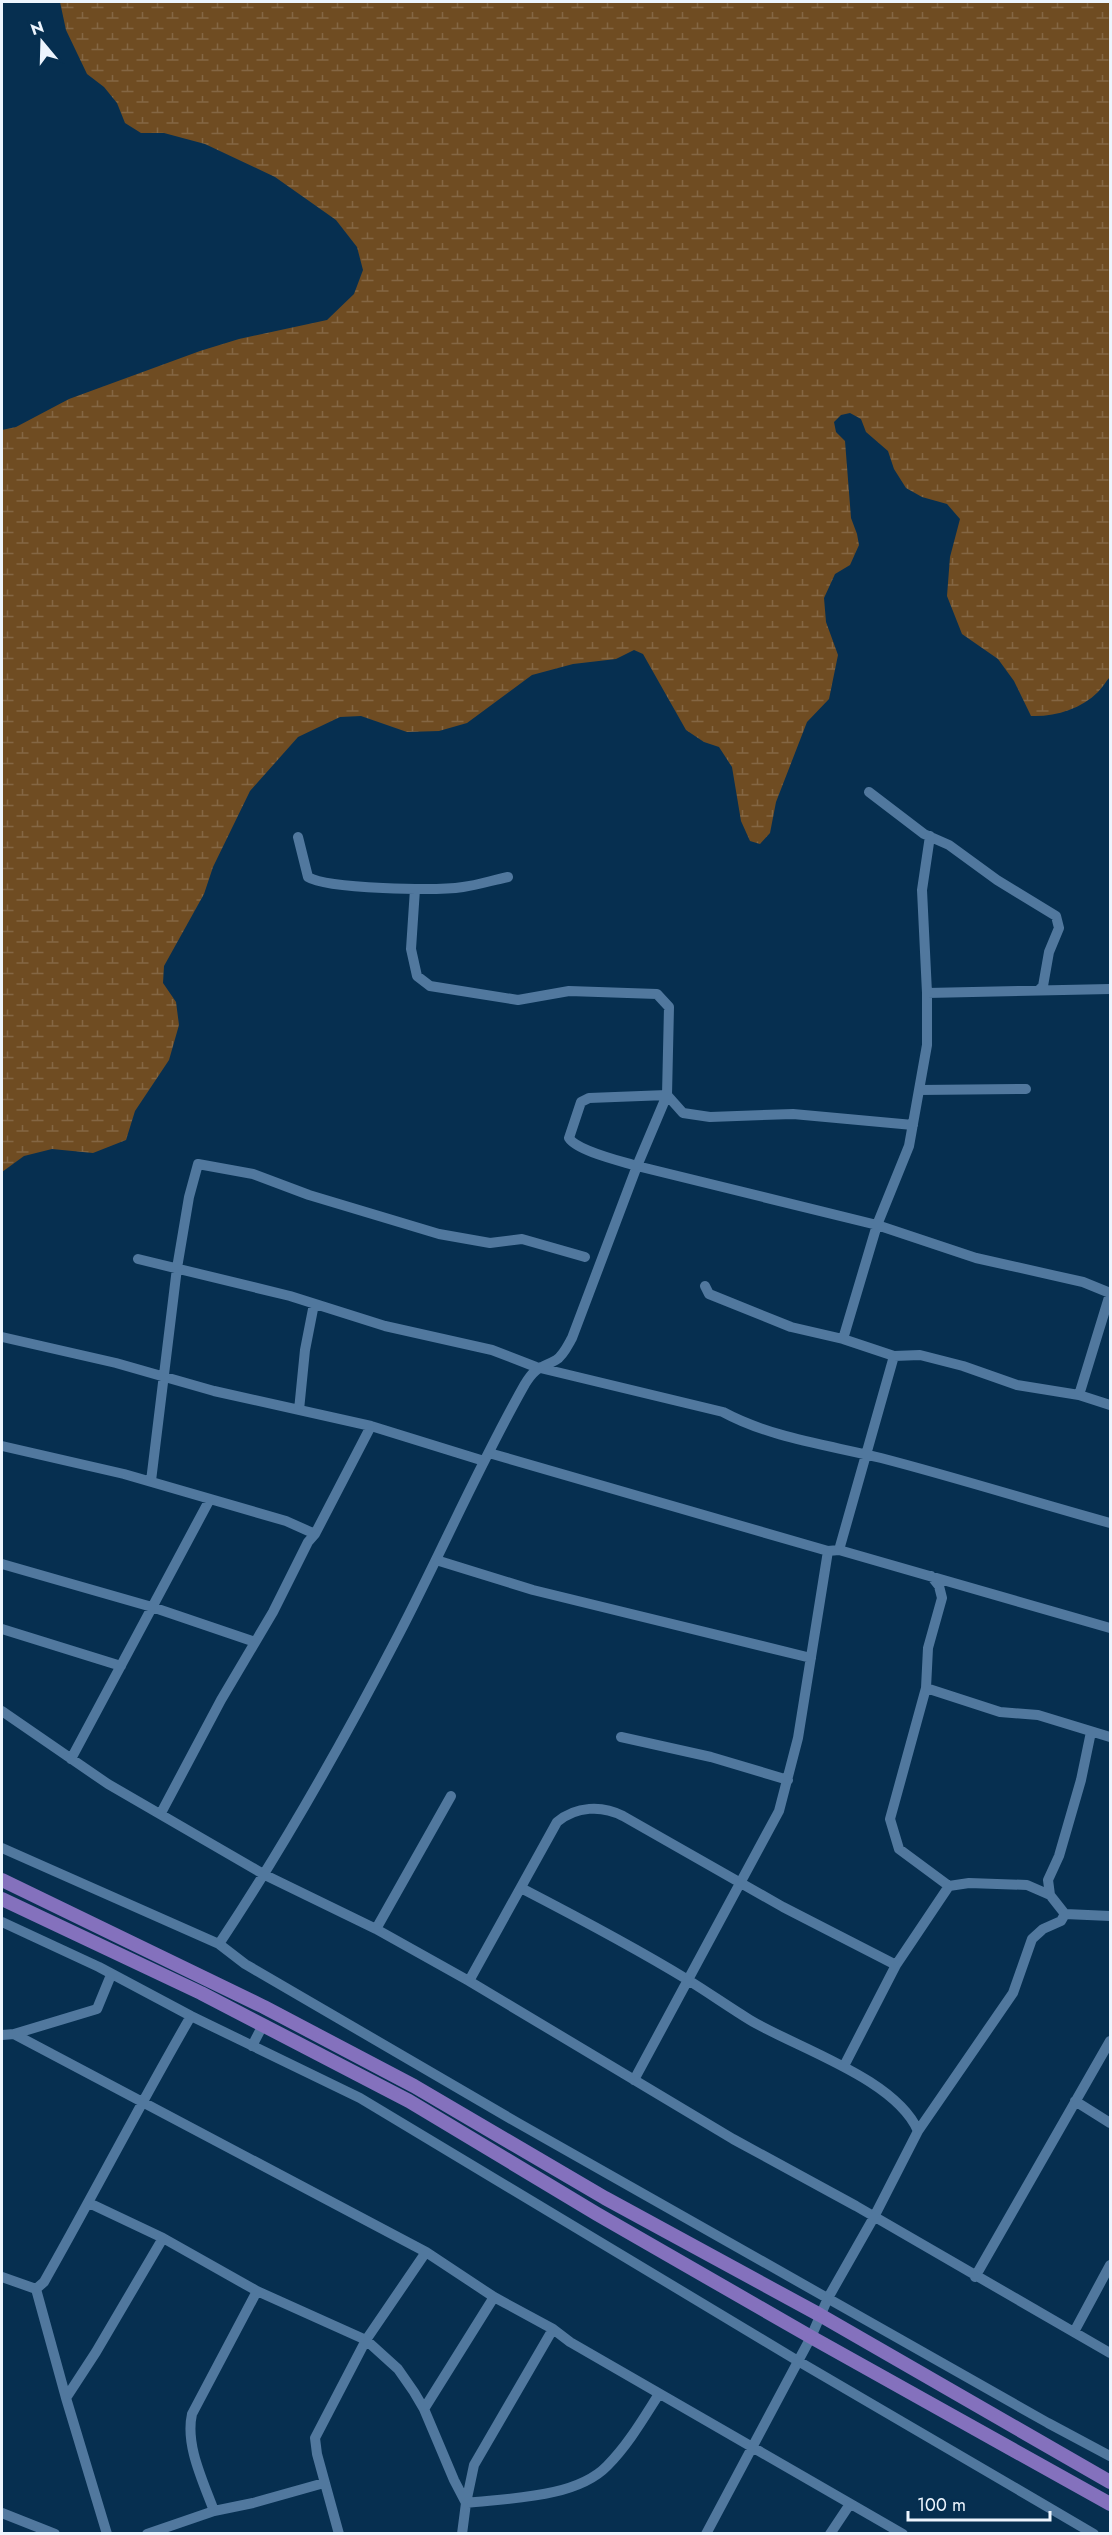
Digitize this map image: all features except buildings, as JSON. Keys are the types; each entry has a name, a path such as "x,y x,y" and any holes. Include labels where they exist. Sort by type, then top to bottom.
{"main road":[{"path":"2,1880 274,2012 414,2086 605,2198 820,2315 1110,2482"},
{"path":"2,1899 201,1993 409,2101 597,2214 1110,2504"}],"street":[{"path":"869,792 930,836 949,845 997,880 1056,916 1059,928 1049,952 1043,986 1040,990"},
{"path":"843,1339 877,1225 909,1146 927,1045 922,890 930,836"},
{"path":"298,837 309,879 335,884 415,889 462,887 508,877"},
{"path":"219,1944 265,1875 387,1656 526,1382 536,1367 558,1359 572,1338 636,1166 667,1095 669,1007 657,994 569,991 518,1000 430,986 417,976 411,949 415,889"},
{"path":"927,993 1110,989"},
{"path":"919,1090 1026,1089"},
{"path":"667,1095 683,1113 710,1117 793,1114 913,1125"},
{"path":"667,1095 584,1100 569,1136 570,1141 636,1166 877,1225 976,1258 1083,1282 1110,1294 1079,1395"},
{"path":"151,1481 177,1268 191,1187 196,1167 201,1164 253,1174 309,1195 439,1234 490,1243 522,1239 585,1257"},
{"path":"138,1259 314,1304 386,1326 492,1350 536,1367 723,1412 743,1422 806,1441 866,1455 1110,1524"},
{"path":"705,1286 709,1294 791,1327 843,1339 894,1356 920,1355 963,1365 1017,1385 1079,1395 1110,1405"},
{"path":"299,1410 305,1350 314,1304"},
{"path":"2,1337 214,1390 371,1426 931,1576 1110,1628"},
{"path":"634,2080 773,1824 796,1748 833,1550 866,1455 894,1356"},
{"path":"161,1813 221,1700 289,1582 371,1426"},
{"path":"2,1446 151,1481 286,1521 315,1534"},
{"path":"71,1759 210,1499"},
{"path":"436,1560 533,1590 811,1658"},
{"path":"2,1564 152,1607 255,1642"},
{"path":"931,1576 939,1586 942,1598 928,1648 926,1689 890,1819 899,1849 949,1886 969,1883 1027,1885 1050,1895 1065,1914 1110,1916"},
{"path":"2,1629 121,1665"},
{"path":"926,1689 1000,1712 1038,1715 1110,1737"},
{"path":"2,1712 108,1784 265,1875 376,1929 469,1981 733,2139 1110,2353"},
{"path":"1050,1895 1048,1880 1059,1856 1081,1780 1091,1732"},
{"path":"621,1737 711,1757 788,1780"},
{"path":"376,1929 451,1796"},
{"path":"469,1981 556,1822 572,1813 597,1808 615,1813 828,1931 896,1965"},
{"path":"2,1848 219,1944 245,1964 518,2123 1110,2456"},
{"path":"844,2066 896,1965 949,1886"},
{"path":"520,1888 600,1929 765,2028 844,2066 902,2107 914,2120 918,2131"},
{"path":"706,2534 811,2337 828,2298 874,2217 918,2131 1013,1993 1032,1939 1043,1929 1061,1921 1065,1914"},
{"path":"2,1922 99,1967 191,2016 360,2098 798,2361 1094,2534"},
{"path":"2,2036 97,2009 111,1975"},
{"path":"36,2289 44,2282 89,2203 141,2102 191,2016"},
{"path":"252,2046 263,2025"},
{"path":"14,2034 426,2252 494,2297 553,2329 570,2342 903,2534"},
{"path":"975,2277 1110,2041"},
{"path":"1075,2101 1110,2122"},
{"path":"89,2203 163,2238 257,2291 366,2340 398,2369 424,2409 466,2503"},
{"path":"66,2398 96,2352 163,2238"},
{"path":"339,2534 314,2441 366,2340 426,2252"},
{"path":"1074,2332 1110,2265"},
{"path":"2,2277 36,2289"},
{"path":"36,2289 107,2534"},
{"path":"214,2511 191,2443 189,2427 192,2414 257,2291"},
{"path":"424,2409 494,2297"},
{"path":"462,2534 474,2465 553,2329"},
{"path":"466,2503 542,2493 583,2483 606,2467 628,2442 659,2394"},
{"path":"147,2534 214,2511 254,2503 324,2483"},
{"path":"830,2534 850,2504"},
{"path":"2,2513 55,2534"}],"green space":[{"path":"60,2 1110,2 1110,677 1098,692 1076,707 1049,715 1031,716 1014,681 998,659 962,634 947,596 950,557 960,519 947,504 922,497 906,488 894,469 888,451 866,432 861,419 850,413 841,415 834,422 836,432 845,441 851,518 859,545 850,565 835,574 824,598 826,622 838,655 829,699 807,722 776,802 770,833 760,844 750,841 741,821 732,767 719,747 704,742 686,730 643,654 634,650 616,659 573,664 532,675 467,723 439,731 407,732 361,716 340,717 298,737 250,791 213,867 204,894 164,966 163,983 176,1002 179,1025 169,1060 135,1111 126,1140 93,1153 52,1149 24,1156 2,1172 2,430 16,427 69,399 200,351 239,339 327,320 354,294 363,270 357,247 336,220 275,177 205,144 164,133 141,133 125,123 117,103 104,87 87,74 66,30"}]}
